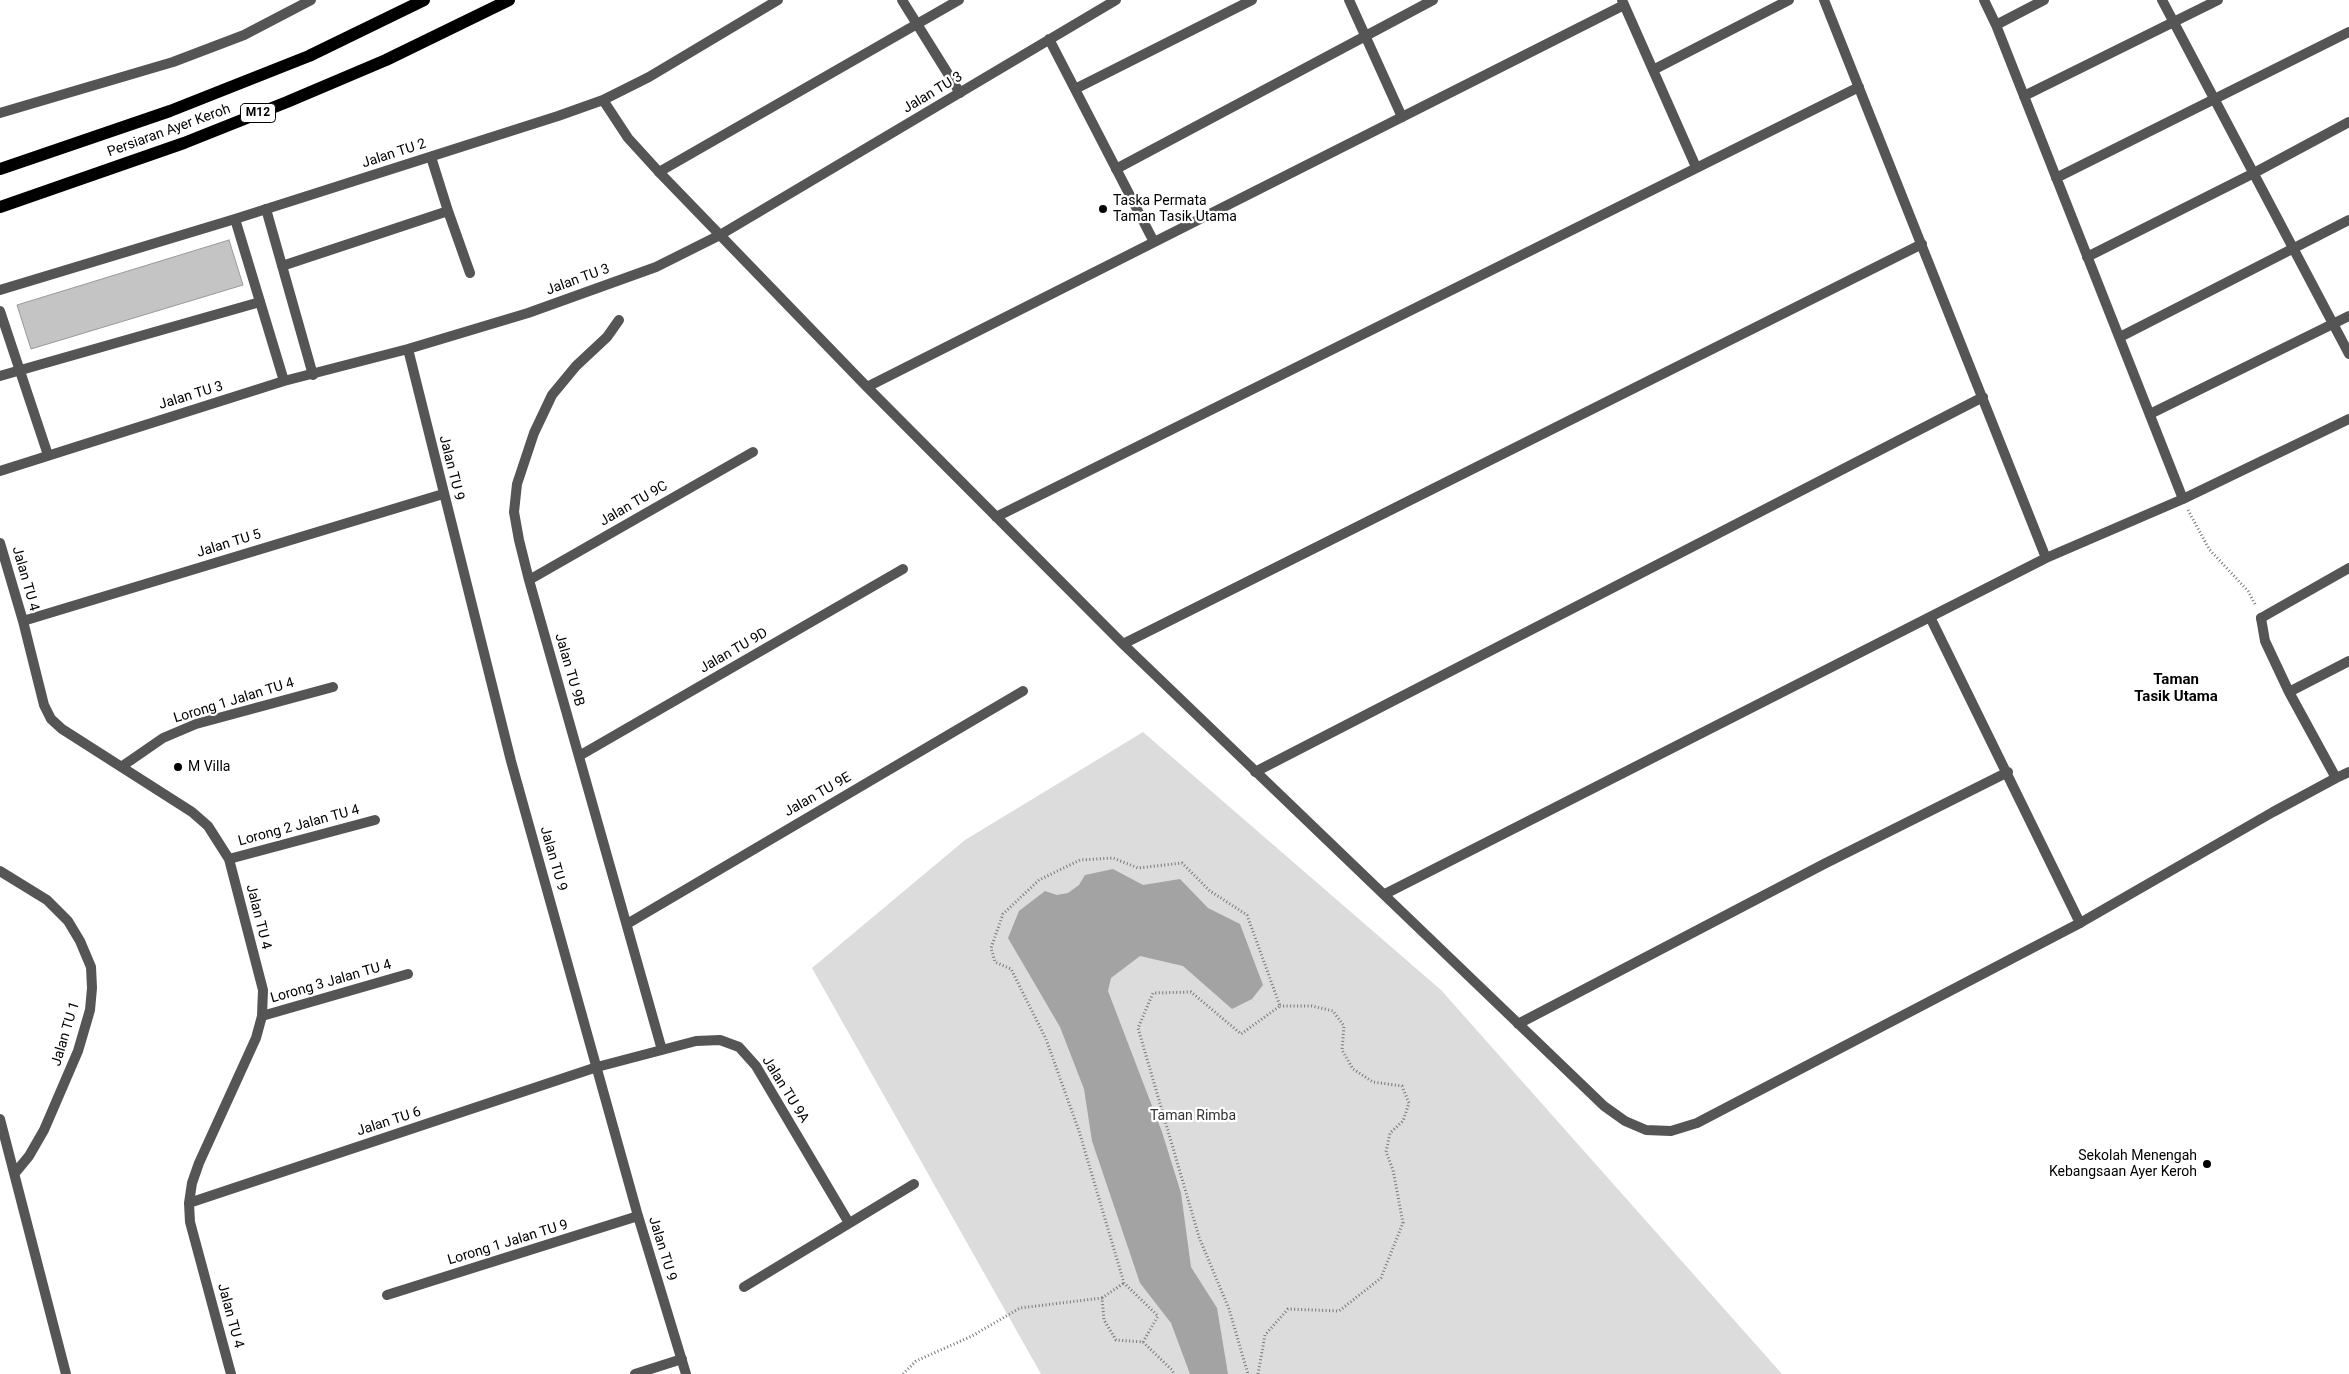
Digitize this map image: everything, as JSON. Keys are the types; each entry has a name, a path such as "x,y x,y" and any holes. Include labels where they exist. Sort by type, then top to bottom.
{"main road":[{"name":"Persiaran Ayer Keroh","path":"0,169 170,111 309,56 424,0"},
{"name":"Persiaran Ayer Keroh","path":"0,207 184,143 287,102 386,60 509,0"}],"street":[{"path":"0,113 173,62 244,35 311,0"},
{"name":"Jalan TU 2","path":"0,290 235,219 602,100 648,77 778,0"},
{"path":"902,0 960,93"},
{"path":"659,172 959,0"},
{"name":"Jalan TU 3","path":"0,470 284,381 313,375 528,313 656,267 720,234 1116,0"},
{"path":"1075,89 1252,0"},
{"path":"1349,0 1402,117"},
{"path":"1116,169 1433,0"},
{"path":"1653,70 1789,0"},
{"path":"1824,0 2046,558"},
{"path":"1984,0 1996,25 2183,499"},
{"path":"1996,25 2044,0"},
{"path":"2162,0 2349,354"},
{"path":"2024,96 2218,0"},
{"path":"867,387 1402,117 1623,2 1696,166"},
{"path":"2056,178 2349,32"},
{"path":"1049,39 1154,242"},
{"path":"996,517 1696,166 1859,87"},
{"path":"602,100 628,138 659,172 867,387 1123,644 1604,1106 1625,1121 1646,1130 1671,1130 1697,1123 2080,922 2273,812 2349,772"},
{"path":"2087,257 2254,173 2349,122"},
{"path":"431,157 470,274"},
{"path":"266,209 313,375"},
{"path":"282,266 448,211"},
{"path":"235,219 284,381"},
{"path":"2120,337 2349,220"},
{"path":"1123,644 1922,244"},
{"path":"0,376 260,302"},
{"path":"0,311 48,455"},
{"path":"2150,414 2349,316"},
{"name":"Jalan TU 9B","path":"619,320 607,337 576,366 552,395 534,433 517,484 514,512 529,580 628,924 662,1050"},
{"name":"Jalan TU 9","path":"408,348 511,761 638,1216 686,1374"},
{"path":"1255,772 1983,397"},
{"path":"1385,894 2046,558 2183,499 2349,419"},
{"name":"Jalan TU 9C","path":"529,580 753,452"},
{"name":"Jalan TU 5","path":"23,621 443,494"},
{"name":"Jalan TU 4","path":"0,543 23,621 44,705 51,719 62,729 192,812 208,826 229,859 263,990 262,1016 256,1038 198,1163 189,1203 190,1222 231,1374"},
{"path":"2336,778 2289,692 2265,641 2261,618 2349,568"},
{"name":"Jalan TU 9D","path":"579,756 903,569"},
{"path":"1930,617 2008,772 2080,922"},
{"path":"2289,692 2349,660"},
{"name":"Lorong 1 Jalan TU 4","path":"121,767 163,738 196,724 333,687"},
{"name":"Jalan TU 9E","path":"628,924 1024,691"},
{"path":"1518,1024 1832,860 2008,772"},
{"name":"Lorong 2 Jalan TU 4","path":"229,859 375,820"},
{"name":"Jalan TU 1","path":"0,871 47,900 68,921 80,941 91,968 92,988 90,1010 78,1051 44,1130 29,1156 15,1173"},
{"name":"Lorong 3 Jalan TU 4","path":"262,1016 408,974"},
{"name":"Jalan TU 9A","path":"597,1068 696,1041 720,1040 739,1047 756,1066 849,1223"},
{"name":"Jalan TU 6","path":"189,1203 597,1068"},
{"path":"0,1119 66,1374"},
{"path":"744,1287 914,1184"},
{"name":"Lorong 1 Jalan TU 9","path":"387,1295 638,1216"},
{"path":"635,1374 682,1359"}],"path":[{"path":"2183,499 2209,549 2248,591 2261,618"},
{"path":"1144,1342 1158,1316 1124,1283 1079,1131 1046,1039 1011,969 995,962 991,948 1003,914 1039,880 1080,860 1113,858 1138,868 1182,863 1210,891 1247,915 1280,1006"},
{"path":"1248,1374 1229,1309 1199,1237 1138,1028 1153,993 1191,992 1241,1034 1280,1006 1312,1006 1333,1012 1344,1026 1342,1050 1353,1070 1372,1082 1402,1086 1409,1103 1403,1121 1390,1133 1386,1152 1393,1170 1403,1223 1381,1278 1339,1311 1288,1309 1265,1336 1258,1374"},
{"path":"903,1374 916,1361 972,1336 1020,1308 1102,1298 1124,1283"},
{"path":"1102,1298 1104,1320 1116,1340 1144,1342 1174,1374"}],"green space":[{"name":"Taman Rimba","path":"1143,732 1441,990 1782,1374 1041,1374 812,968 965,840"}],"shaded area":[{"path":"1113,869 1143,885 1180,879 1208,908 1240,924 1263,985 1252,999 1232,1009 1183,966 1140,956 1111,978 1108,991 1162,1132 1181,1193 1191,1267 1217,1308 1228,1374 1190,1374 1171,1323 1140,1283 1092,1141 1084,1089 1060,1027 1008,938 1019,911 1045,891 1057,895 1068,893 1079,885 1085,875"}],"building":[{"path":"229,240 243,285 31,349 17,305"}],"place":[{"name":"Taska Permata Taman Tasik Utama","path":"1103,209"},
{"name":"M Villa","path":"178,767"},
{"name":"Sekolah Menengah Kebangsaan Ayer Keroh","path":"2207,1164"}],"district":[{"name":"Taman Tasik Utama","path":"2176,688"}]}
